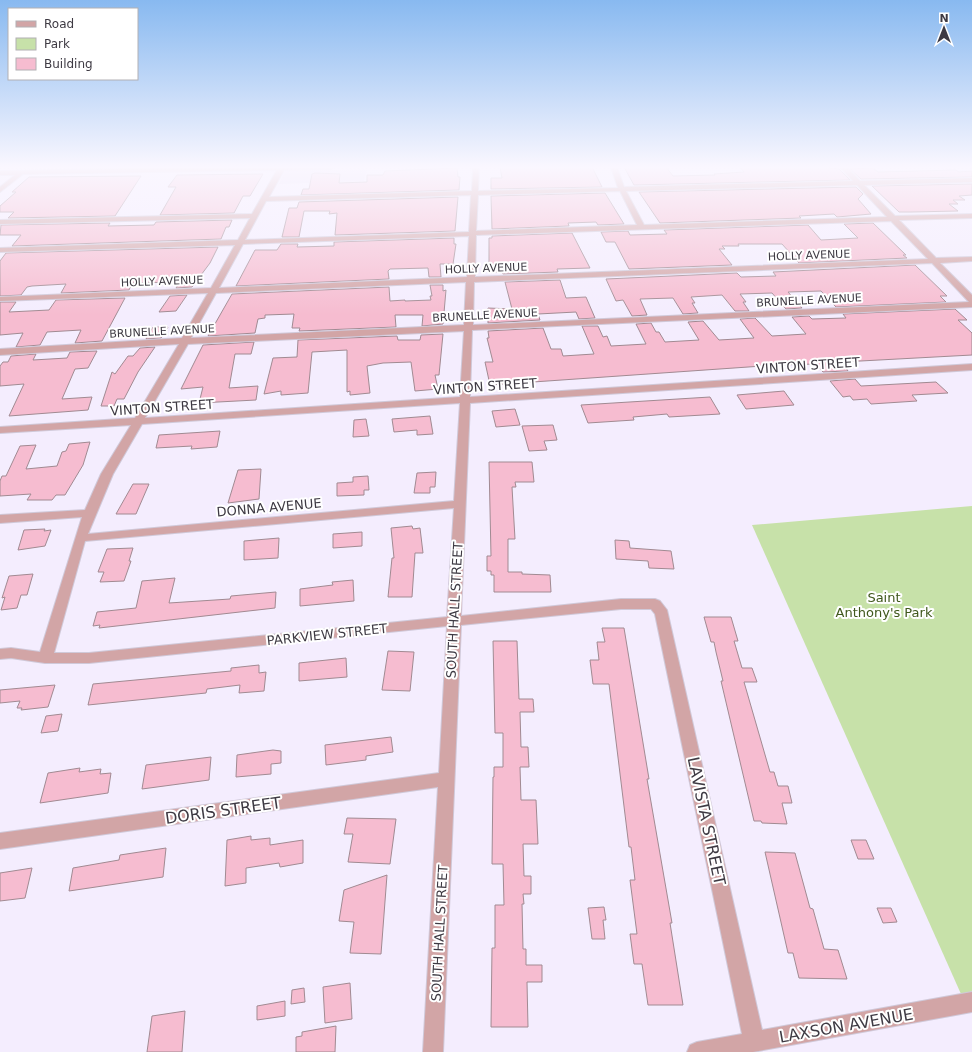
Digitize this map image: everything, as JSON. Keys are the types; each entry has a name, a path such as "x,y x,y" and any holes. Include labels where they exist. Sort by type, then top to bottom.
{"street":[{"path":"0,222 250,216"},
{"path":"46,658 80,538 89,513 107,474 185,341 254,216"},
{"name":"SOUTH HALL STREET","path":"433,1052 473,216"},
{"path":"636,216 642,227"},
{"path":"890,216 972,300"},
{"path":"0,250 970,216"},
{"name":"HOLLY AVENUE","path":"0,299 972,259"},
{"name":"BRUNELLE AVENUE","path":"0,352 185,341 972,304"},
{"name":"VINTON STREET","path":"0,430 972,367"},
{"name":"DONNA AVENUE","path":"80,538 460,504"},
{"path":"0,519 89,513"},
{"name":"PARKVIEW STREET","path":"0,654 11,653 46,658 89,658 454,622 628,603 655,604"},
{"name":"LAVISTA STREET","path":"655,604 662,613 754,1042"},
{"name":"DORIS STREET","path":"0,841 446,779"},
{"name":"LAXSON AVENUE","path":"697,1052 972,1002"}],"green space":[{"name":"Saint Anthony's Park","path":"972,506 972,1002 965,1003 752,525"}],"building":[{"path":"10,216 110,216 8,218"},
{"path":"287,216 303,216 299,237 282,237"},
{"path":"337,216 456,216 455,231 335,235"},
{"path":"492,216 619,216 624,224 598,225 596,222 568,223 569,226 492,229"},
{"path":"655,216 799,216 801,218 660,223"},
{"path":"232,220 229,227 226,227 221,239 12,246 21,235 0,235 1,225 110,223 108,226 154,225 156,222"},
{"path":"873,223 906,255 903,255 907,258 799,263 782,244 738,244 739,246 722,246 725,249 719,249 732,265 629,269 615,242 606,242 601,232 628,231 630,235 667,234 664,230 808,225 821,240 858,238 844,224"},
{"path":"572,233 590,268 557,269 558,272 503,274 502,272 489,272 489,238 492,238 492,236"},
{"path":"454,238 454,244 456,244 453,264 440,264 441,277 429,277 428,268 390,269 388,271 389,279 236,286 255,250 277,250 281,244 298,244 297,247 334,246 334,242"},
{"path":"218,247 210,263 192,287 176,288 180,282 132,283 129,290 61,293 66,284 32,286 27,287 21,295 0,296 0,261 6,253"},
{"path":"915,265 947,296 940,296 946,302 836,307 821,291 788,292 802,308 786,309 772,293 740,294 746,302 743,302 749,311 735,311 722,295 691,297 695,303 692,303 698,313 683,314 673,298 640,299 647,315 632,316 623,300 616,301 606,279 737,273 741,277 776,276 773,272"},
{"path":"560,280 566,298 586,297 595,318 579,319 576,312 538,314 540,320 488,323 488,308 512,309 505,282"},
{"path":"430,285 443,285 443,291 446,290 443,324 422,326 423,315 395,315 396,327 299,331 300,328 292,328 294,314 265,315 265,318 258,319 255,333 208,336 232,294 389,287 390,301 431,300 430,296 432,296"},
{"path":"187,295 176,311 159,312 170,296"},
{"path":"125,298 102,341 75,343 81,330 47,332 40,345 16,347 23,333 0,335 0,302 16,302 9,312 49,310 56,300"},
{"path":"955,309 967,320 958,320 972,333 972,355 842,362 848,371 823,372 816,364 777,365 490,385 485,362 493,362 487,338 489,338 488,331 543,328 551,349 561,349 563,356 594,354 582,326 598,326 603,337 607,336 611,346 646,344 636,324 651,323 656,332 659,332 665,342 699,340 688,322 703,321 719,340 754,338 740,319 755,318 772,336 806,334 792,317 809,316 812,319 846,318 843,314"},
{"path":"153,327 168,327 161,338 146,339"},
{"path":"443,334 439,375 435,375 438,389 415,391 411,362 383,363 367,366 370,393 350,395 350,391 347,392 347,350 312,352 308,393 281,395 281,391 264,394 273,358 297,357 298,340 397,336 398,340 420,340 421,335"},
{"path":"254,342 251,354 235,354 229,388 258,386 256,400 199,403 203,387 181,389 203,345"},
{"path":"155,347 138,372 124,399 117,399 114,406 101,406 112,372 115,374 128,356 133,356 140,348"},
{"path":"97,351 88,368 75,369 62,399 92,397 88,410 9,416 24,384 0,386 0,366 3,362 8,362 11,356 36,354 33,360 67,358 70,352"},
{"path":"855,379 861,386 936,382 948,393 912,395 917,401 871,404 867,399 853,400 850,396 843,397 830,381"},
{"path":"784,391 794,405 746,409 737,395"},
{"path":"710,397 720,414 669,417 667,414 633,417 634,420 588,423 581,405"},
{"path":"515,409 520,425 496,427 492,411"},
{"path":"430,416 433,434 417,435 417,430 394,432 392,419"},
{"path":"366,419 369,436 353,437 354,420"},
{"path":"553,425 557,440 544,441 547,450 529,451 522,426"},
{"path":"220,431 217,447 191,449 192,446 156,448 159,435"},
{"path":"90,442 83,465 65,495 56,495 52,500 27,500 31,494 0,496 0,481 2,476 6,476 20,446 36,445 26,469 57,466 62,452 66,451 69,444"},
{"path":"489,462 532,462 534,482 515,482 516,487 512,487 515,539 508,539 508,572 550,575 551,592 494,592 494,575 491,575 491,571 487,571 487,556 491,556"},
{"path":"261,469 259,499 228,503 238,470"},
{"path":"436,472 435,487 430,487 430,493 414,493 417,473"},
{"path":"368,476 369,490 364,490 364,495 337,496 337,483 353,482 353,477"},
{"path":"133,484 149,484 136,514 116,514"},
{"path":"412,526 413,529 420,528 423,553 415,553 412,597 388,597 392,558 394,558 391,528"},
{"path":"45,529 44,531 51,530 45,546 18,550 24,530"},
{"path":"362,532 362,546 333,548 333,534"},
{"path":"279,538 278,558 244,560 244,541"},
{"path":"615,540 629,541 630,548 671,551 674,569 649,568 648,561 616,559"},
{"path":"133,548 129,561 131,561 124,581 100,582 104,572 98,572 107,549"},
{"path":"33,574 27,595 21,595 17,608 1,610 5,597 2,598 9,576"},
{"path":"175,578 169,603 230,599 231,596 276,592 275,608 99,628 100,625 93,626 97,612 136,608 142,581"},
{"path":"353,580 354,601 300,606 300,589 333,585 332,582"},
{"path":"704,617 731,617 738,641 734,641 742,668 752,668 757,682 744,682 770,772 774,772 778,786 788,786 792,803 782,803 787,824 762,823 761,821 754,821 721,681 723,681 714,642 711,642"},
{"path":"602,628 624,628 649,779 647,779 672,923 670,923 683,1005 648,1005 642,964 634,964 630,934 637,934 630,880 635,880 631,847 629,847 609,684 593,684 590,660 599,660 597,642 605,642"},
{"path":"493,641 517,641 519,699 533,699 534,712 520,712 521,747 528,747 529,767 520,767 521,800 536,800 538,844 523,844 524,876 531,876 531,894 523,894 523,949 526,949 526,965 542,965 542,982 527,982 528,1027 491,1027 492,948 495,948 495,905 504,905 503,864 492,864 494,767 503,767 503,733 495,733"},
{"path":"388,651 414,652 410,691 382,690"},
{"path":"346,658 347,677 299,681 299,663"},
{"path":"259,665 259,673 266,672 264,691 239,693 240,685 207,689 206,693 88,705 93,684 231,671 231,668"},
{"path":"55,685 48,707 21,710 22,708 17,708 20,701 0,703 0,690"},
{"path":"62,714 58,731 41,733 46,716"},
{"path":"391,737 393,752 366,756 366,760 326,765 325,745"},
{"path":"273,750 281,751 281,763 271,764 271,774 236,777 237,755"},
{"path":"211,757 209,780 142,789 146,765"},
{"path":"80,768 79,772 101,769 100,774 111,773 108,793 40,803 48,773"},
{"path":"347,818 396,819 390,864 348,862 353,834 344,834"},
{"path":"251,836 251,840 270,838 270,845 303,840 303,863 280,867 279,863 246,868 246,883 225,886 227,840"},
{"path":"851,840 866,840 874,859 858,859"},
{"path":"166,848 163,877 69,891 73,868 119,860 120,855"},
{"path":"765,852 795,853 810,908 813,909 824,949 838,950 847,979 799,978 793,953 788,953"},
{"path":"32,868 25,898 0,901 0,873"},
{"path":"387,875 381,954 350,953 354,922 339,921 344,890"},
{"path":"604,907 606,920 603,920 605,939 592,939 588,908"},
{"path":"877,908 891,908 897,922 883,923"},
{"path":"350,983 352,1019 325,1023 323,987"},
{"path":"304,988 305,1002 291,1004 292,990"},
{"path":"285,1001 285,1016 257,1020 257,1006"},
{"path":"185,1011 182,1052 147,1052 152,1016"},
{"path":"336,1026 335,1052 296,1052 296,1037 302,1036 302,1032"}]}
